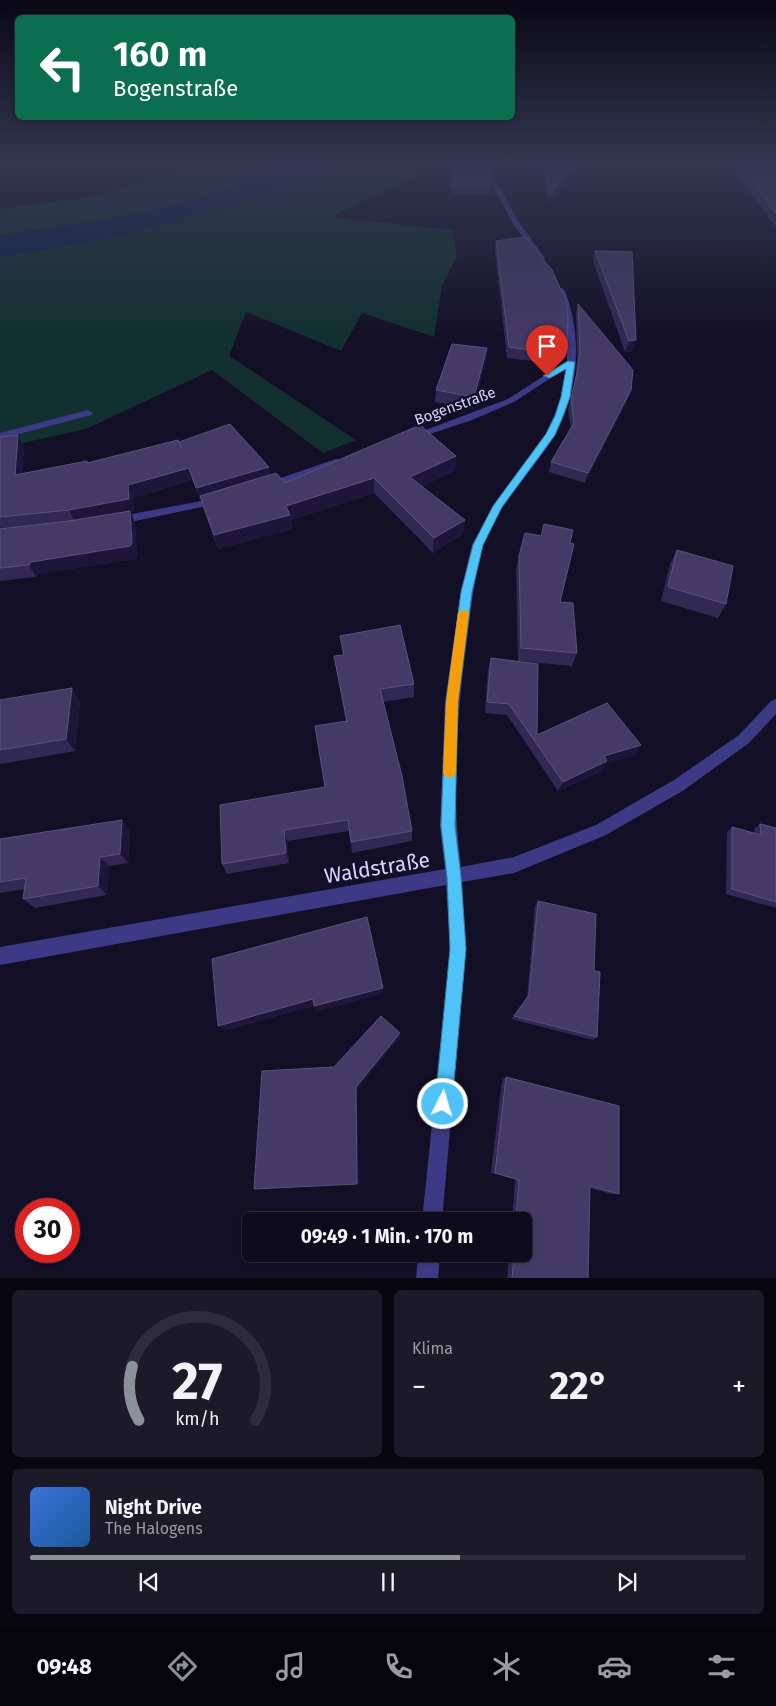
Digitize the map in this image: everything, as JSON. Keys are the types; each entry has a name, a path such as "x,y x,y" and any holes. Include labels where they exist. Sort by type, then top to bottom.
{"street":[{"path":"516,222 548,268"},
{"path":"433,1212 458,949 454,877 448,826 452,702 471,567 478,545 498,506 550,435 566,397 571,362 572,326 570,311 557,281"},
{"name":"Bogenstraße","path":"404,440 500,405 523,394 559,368 571,362"},
{"path":"0,436 88,413"},
{"path":"261,488 341,460"},
{"path":"110,522 225,499"},
{"name":"Waldstraße","path":"0,956 514,865 601,830 679,785 744,739 776,705"},
{"path":"427,1278 428,1262"}],"green space":[{"path":"0,222 92,222 52,228 0,235"},
{"path":"170,222 375,222 452,230 457,256 442,286 434,337 362,313 341,351 246,312 229,356 356,440 323,453 212,370 86,429 0,448 0,257 114,237"}],"water":[{"path":"92,222 170,222 114,237 0,257 0,235"}],"building":[{"path":"525,237 552,270 566,301 568,316 567,349 558,354 509,347 496,241"},
{"path":"595,251 632,252 636,340 629,341"},
{"path":"578,304 633,370 631,390 588,473 551,462 574,423 571,399 580,351"},
{"path":"452,344 487,348 474,397 436,390"},
{"path":"230,424 269,467 196,488 189,468 128,485 129,499 69,510 0,517 0,437 18,435 15,475 87,461 87,463 178,440 181,447 179,442"},
{"path":"420,425 456,456 410,477 465,520 434,538 374,478 286,506 290,515 214,535 200,496 276,473 285,483"},
{"path":"130,511 132,543 130,546 31,562 29,565 0,568 0,529 69,521"},
{"path":"544,524 573,530 570,543 574,544 560,602 573,603 577,653 521,648 519,556 525,533 541,536"},
{"path":"677,550 733,566 726,604 668,587"},
{"path":"400,625 414,684 380,689 402,776 412,831 351,842 348,820 284,830 286,853 222,864 220,805 325,787 315,726 347,721 334,656 344,655 340,636"},
{"path":"491,658 538,664 537,735 607,703 641,745 604,756 607,761 563,782 509,704 487,702"},
{"path":"72,688 66,739 0,750 0,700"},
{"path":"122,820 120,854 100,857 98,886 23,899 26,878 0,882 0,839"},
{"path":"760,824 776,828 776,902 732,889 732,827 761,835"},
{"path":"538,901 596,914 594,971 600,972 597,1037 514,1016 529,995"},
{"path":"367,917 383,988 314,1006 313,999 218,1026 212,959"},
{"path":"381,1016 400,1033 356,1087 357,1184 254,1189 262,1071 334,1067"},
{"path":"506,1077 619,1106 619,1194 590,1186 588,1278 512,1278 513,1262 532,1262 532,1212 517,1212 519,1180 495,1173"}],"slow traffic":[{"path":"450,772 452,702 464,613"}],"route":[{"path":"443,1104 458,949 454,877 448,826 452,702 467,592 471,567 478,545 498,506 550,435 559,416 566,397 571,362 547,376"}]}
